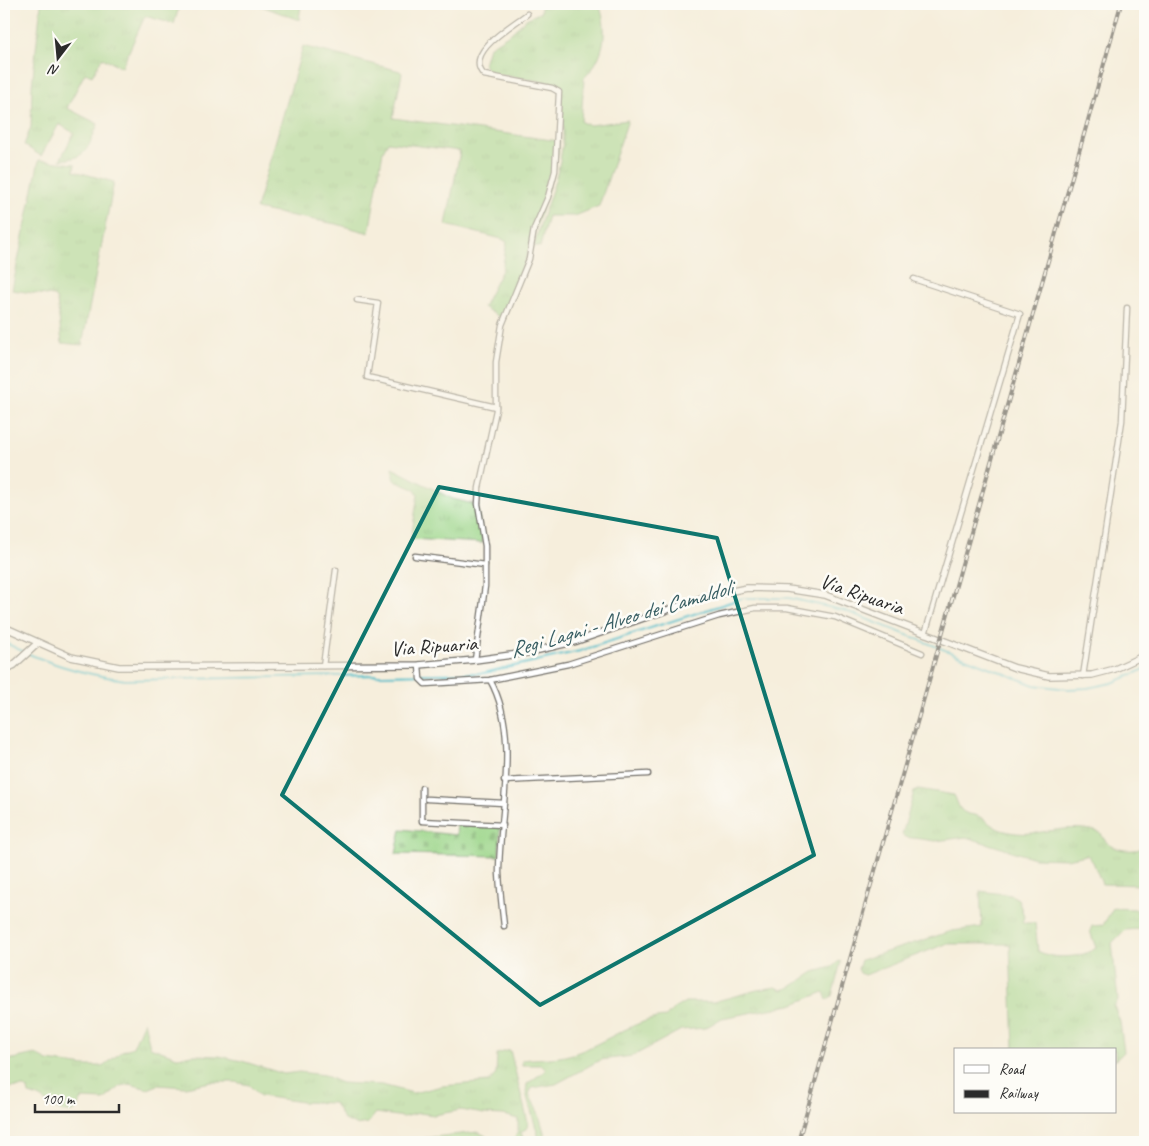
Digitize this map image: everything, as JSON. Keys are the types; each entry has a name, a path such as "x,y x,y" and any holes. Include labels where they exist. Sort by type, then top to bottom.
{"main road":[{"path":"4,670 21,659 35,645"}],"street":[{"path":"475,660 485,586 485,546 478,504 479,488 496,407 496,362 502,325 529,260 534,229 548,197 555,171 559,92 552,88 484,75 480,70 478,62 486,46 527,14"},
{"path":"914,279 1020,314 925,634"},
{"path":"357,300 378,304 367,377 496,407"},
{"path":"1083,676 1122,421 1127,308"},
{"path":"415,556 485,565"},
{"path":"323,666 336,570"},
{"name":"Via Ripuaria","path":"4,626 35,645 79,659 119,668 323,666 420,668 526,653 578,641 708,596 747,588 787,589 825,595 1035,674 1068,678 1083,676 1115,669 1145,655"},
{"path":"420,668 420,679 429,685 490,680 568,664 719,616 755,608 787,608 835,618 922,653"},
{"path":"490,680 497,694 504,719 504,803 499,874 504,926"},
{"path":"504,781 648,774"},
{"path":"422,788 422,820 503,825"},
{"path":"427,799 504,803"}],"highlighted area":[{"path":"439,487 717,538 814,855 540,1005 282,795"}],"green space":[{"path":"41,4 180,4 174,24 145,16 122,67 102,58 92,76 85,73 67,108 98,124 86,150 82,154 69,159 60,160 74,133 59,124 41,156 24,145 31,127 32,86"},
{"path":"256,4 301,5 299,20"},
{"path":"541,4 599,4 604,24 603,43 597,61 584,78 581,122 590,125 628,120 599,206 575,216 548,216 540,247 534,246 557,173 563,141 560,87 546,82 489,73 484,64 489,47 511,33 526,19 541,12"},
{"path":"303,46 400,71 402,73 393,118 559,141 558,154 539,217 503,319 483,307 502,270 507,242 502,239 446,225 460,151 388,142 383,151 369,233 336,224 256,209"},
{"path":"39,160 75,164 74,171 114,182 82,345 62,343 57,300 54,296 12,290"},
{"path":"392,468 453,499 477,505 483,543 411,539 418,494 414,489 395,481"},
{"path":"918,789 954,795 963,812 978,816 1005,831 1029,833 1076,828 1101,833 1108,843 1120,849 1133,850 1145,847 1145,885 1102,884 1093,862 1087,855 1067,859 1034,858 966,837 936,841 905,837 902,835 914,792"},
{"path":"457,825 500,827 499,856 396,854 401,829 456,835"},
{"path":"980,891 1011,895 1018,899 1024,916 1022,923 1035,923 1038,951 1051,956 1067,957 1083,954 1096,948 1090,931 1092,926 1103,925 1113,908 1135,909 1138,911 1140,929 1125,930 1112,943 1118,1000 1114,1006 1120,1022 1124,1052 1116,1060 1116,1048 1014,1048 1010,944 946,944 865,975 860,973 858,969 861,960 952,931 982,927"},
{"path":"839,961 841,962 832,996 827,1000 824,992 791,1005 722,1018 705,1028 681,1030 633,1056 600,1060 556,1084 532,1088 529,1094 538,1112 547,1142 540,1142 526,1093 527,1084 546,1070 541,1065 522,1065 522,1060 569,1055 642,1022 666,1017 672,1010 685,1002 713,1002 776,987 782,990 791,987 814,972 832,967"},
{"path":"144,1021 150,1047 177,1057 193,1055 219,1056 284,1074 299,1072 324,1075 341,1083 382,1085 413,1093 442,1086 489,1082 496,1074 497,1054 510,1050 528,1123 527,1128 521,1132 524,1142 513,1142 518,1131 518,1119 503,1115 461,1110 434,1115 419,1113 404,1117 376,1113 368,1123 356,1125 344,1120 334,1103 302,1102 260,1096 249,1085 235,1082 211,1082 185,1087 158,1085 148,1089 130,1084 121,1086 104,1100 82,1099 74,1112 56,1109 29,1094 28,1089 24,1087 4,1088 4,1061 35,1054 48,1061 86,1066 104,1066 122,1051 133,1047"},
{"path":"478,1132 486,1136 488,1142 417,1142 425,1138"}],"waterway":[{"name":"Regi Lagni - Alveo dei Camaldoli","path":"4,642 33,656 63,667 125,680 484,673 580,651 743,598 789,598 846,611 1034,685 1068,689 1087,688 1112,683 1145,669"}],"railway":[{"path":"798,1142 1121,4"}]}
